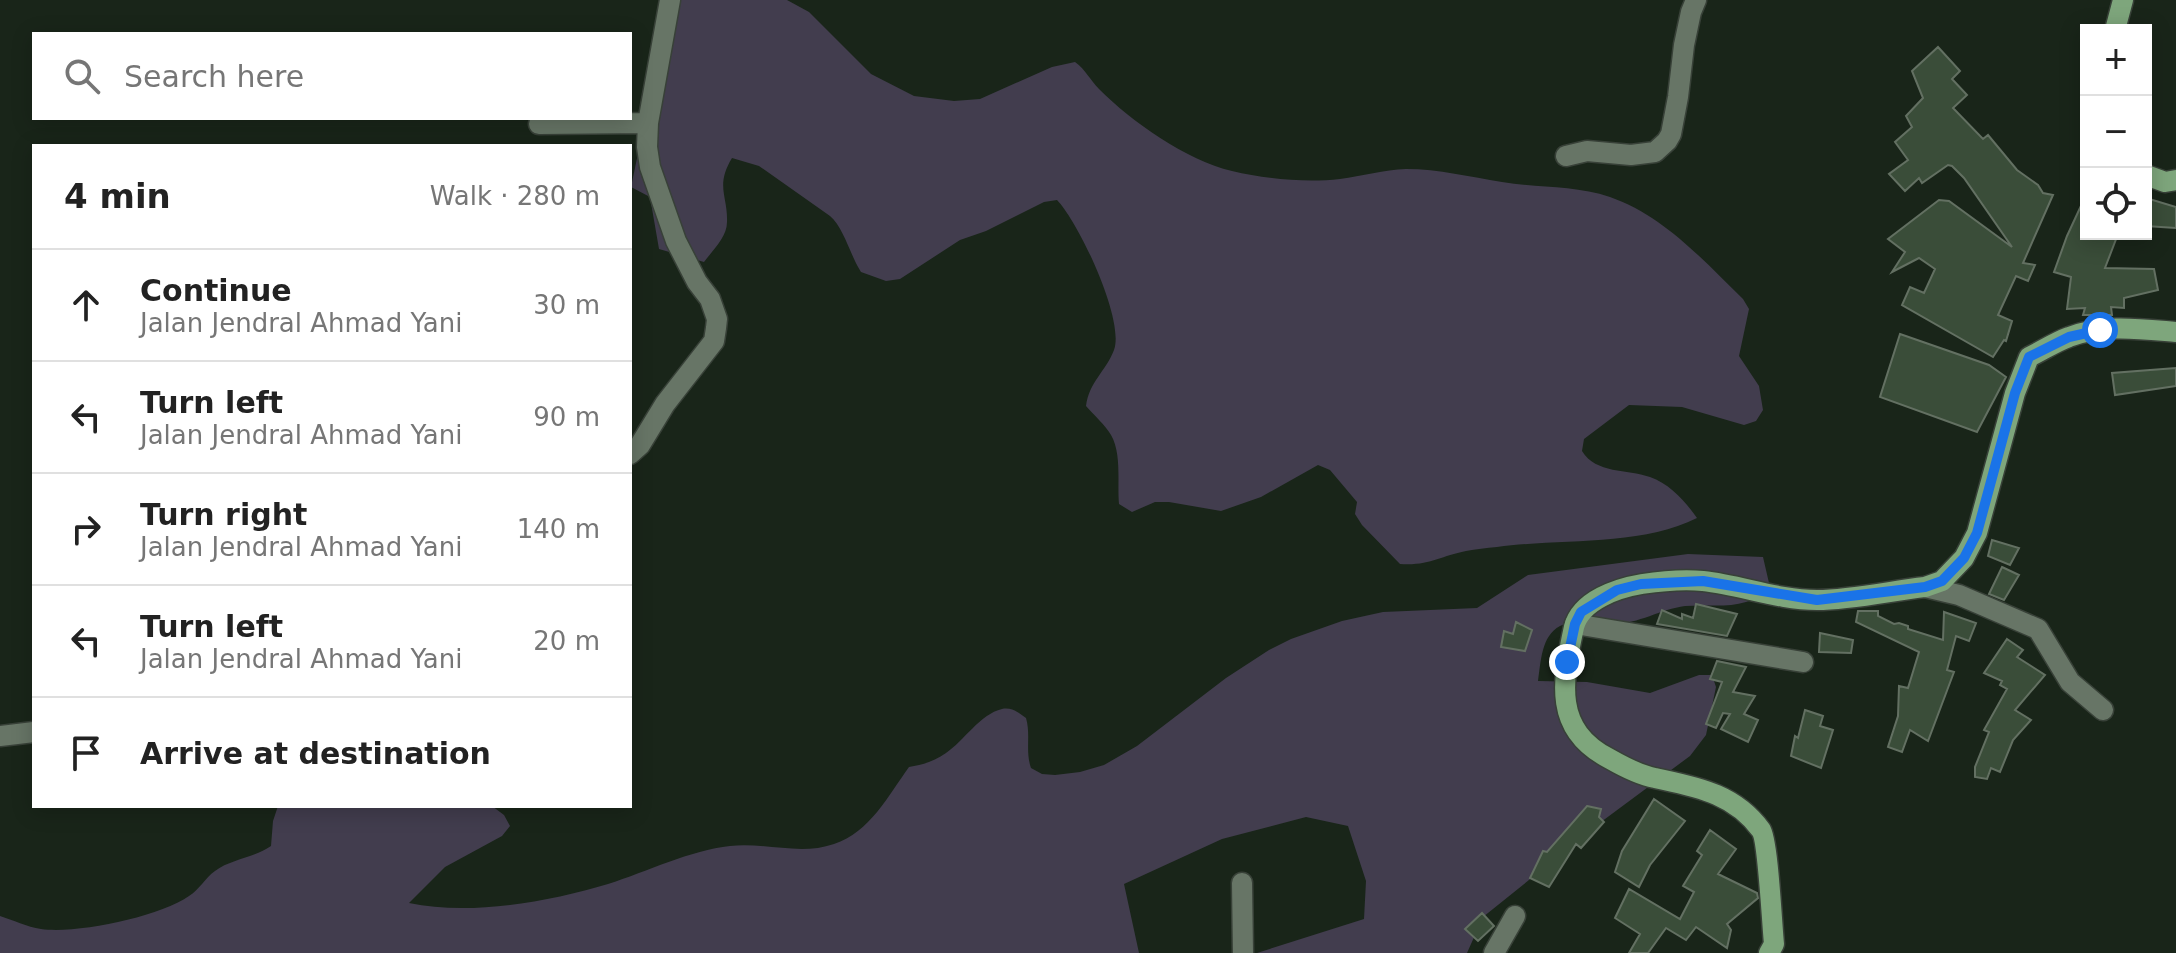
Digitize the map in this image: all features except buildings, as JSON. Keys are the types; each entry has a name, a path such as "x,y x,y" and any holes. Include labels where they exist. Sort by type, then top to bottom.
{"main road":[{"path":"2117,24 2123,0"},
{"path":"2152,177 2165,182 2176,180"},
{"path":"1769,953 1774,944 1763,832 1730,800 1713,791 1651,777 1594,751 1577,734 1568,719 1565,699 1567,662 1575,624 1581,612 1617,590 1680,580 1817,600 1925,587 1942,581 1964,558 1977,533 2007,420 2029,357 2069,337 2100,330 2117,328 2176,332"}],"street":[{"path":"632,452 714,341 717,319 710,299 697,282 676,241 650,167 647,147 648,123 670,0"},
{"path":"1566,156 1587,151 1631,155 1655,152 1671,134 1684,45 1696,0"},
{"path":"550,144 548,124 648,123"},
{"path":"1925,587 1959,595 2038,629 2070,682 2103,710"},
{"path":"1575,624 1803,662"},
{"path":"0,736 32,732"},
{"path":"1242,883 1243,953"},
{"path":"1494,953 1515,916"}],"shaded area":[{"path":"670,0 787,0 809,12 871,74 914,96 954,101 980,99 1052,67 1075,62 1112,102 1143,127 1196,158 1232,171 1314,181 1418,169 1516,184 1583,190 1630,205 1665,227 1743,299 1749,309 1739,356 1759,386 1763,410 1756,421 1744,425 1682,407 1629,405 1584,439 1582,451 1595,464 1657,480 1676,494 1697,518 1650,534 1521,544 1457,553 1427,562 1400,564 1362,525 1355,514 1357,502 1330,470 1318,465 1261,497 1221,511 1155,502 1132,512 1119,504 1118,460 1111,435 1086,406 1091,390 1114,350 1116,336 1113,317 1088,250 1057,200 1044,202 986,231 960,240 900,279 886,281 861,272 839,227 830,216 759,166 732,158 723,184 726,228 704,262 659,249 650,197 632,188"},
{"path":"1688,554 1763,557 1769,583 1757,597 1739,604 1685,606 1623,623 1566,623 1549,636 1541,658 1538,681 1587,682 1650,693 1699,675 1712,675 1716,687 1706,735 1690,756 1601,822 1483,917 1467,953 1257,953 1364,919 1366,881 1348,826 1306,817 1222,839 1124,884 1139,953 0,953 0,916 41,929 75,929 138,917 176,904 221,867 271,846 277,808 495,808 504,815 510,826 502,836 445,867 409,903 432,907 509,905 560,896 608,884 715,848 756,846 808,849 834,844 868,822 909,767 942,756 994,712 1012,710 1026,718 1031,768 1042,774 1080,772 1104,765 1137,746 1226,678 1291,639 1342,621 1383,612 1477,608 1528,575"}],"route":[{"path":"1567,662 1575,624 1581,612 1617,590 1641,584 1703,581 1817,600 1925,587 1942,581 1964,558 1977,533 2007,420 2029,357 2069,337 2100,330"}]}
